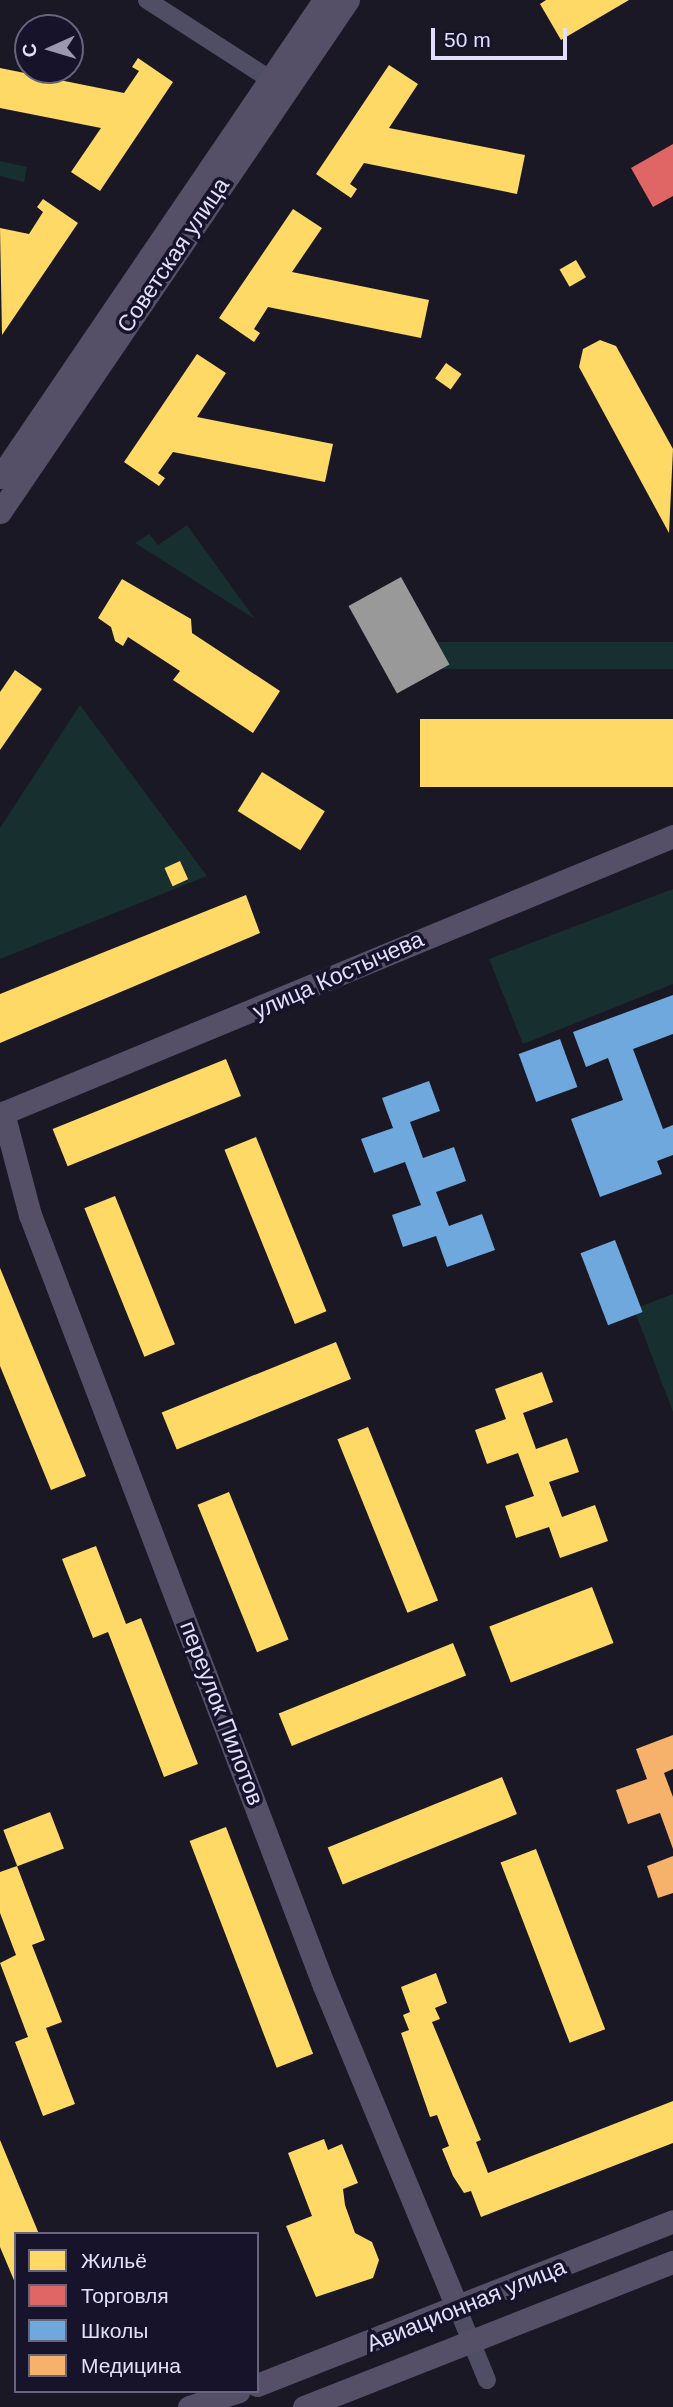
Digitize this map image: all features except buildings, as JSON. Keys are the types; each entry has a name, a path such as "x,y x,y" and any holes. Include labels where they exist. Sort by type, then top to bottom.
{"main road":[{"name":"Советская улица","path":"0,512 276,83 324,0"},
{"name":"Советская улица","path":"0,477 276,83 348,0"},
{"name":"улица Костычева","path":"2,1112 673,836"},
{"name":"переулок Пилотов","path":"2,1112 30,1215 324,1986 457,2307"},
{"name":"Авиационная улица","path":"259,2384 673,2221"},
{"name":"Авиационная улица","path":"309,2406 673,2262"},
{"path":"189,2407 233,2393"}],"street":[{"path":"147,0 276,83"},
{"path":"457,2307 487,2380"}],"green space":[{"path":"0,161 27,167 24,182 0,176"},
{"path":"187,525 255,619 135,543 149,534 158,545"},
{"path":"399,642 673,642 673,669 399,669"},
{"path":"80,705 207,876 0,959 0,828"},
{"path":"673,889 673,984 523,1044 489,959"},
{"path":"673,1294 673,1412 634,1309"}]}
